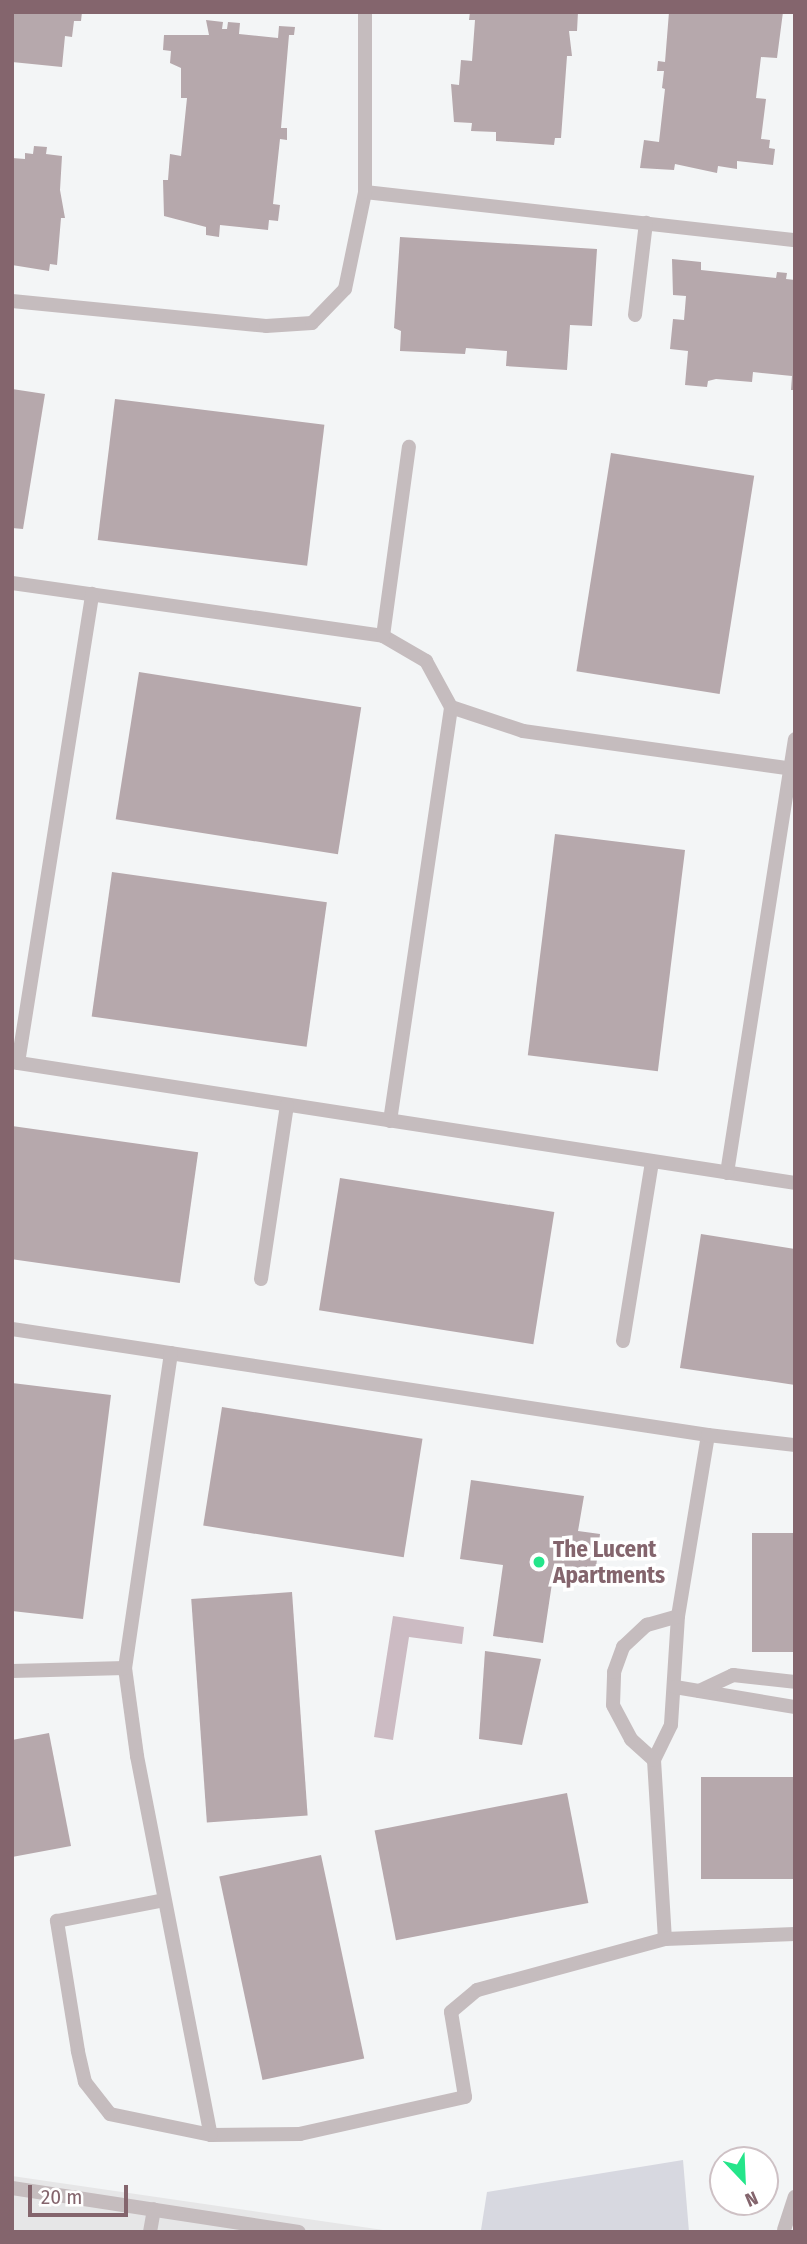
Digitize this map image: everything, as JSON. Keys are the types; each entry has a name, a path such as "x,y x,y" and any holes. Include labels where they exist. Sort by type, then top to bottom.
{"lane":[{"path":"12,301 266,326 312,323 345,289 365,192 365,12"},
{"path":"365,192 795,240"},
{"path":"635,315 646,223"},
{"path":"383,636 409,447"},
{"path":"12,583 383,636 426,661 451,707 390,1121"},
{"path":"92,594 15,1063 795,1182"},
{"path":"451,707 523,731 792,769"},
{"path":"727,1173 795,739"},
{"path":"261,1279 287,1105"},
{"path":"623,1341 652,1161"},
{"path":"12,1329 708,1435 795,1445"},
{"path":"171,1353 125,1668 164,1900 211,2135"},
{"path":"665,1939 653,1760 671,1725 676,1687 677,1616 708,1435"},
{"path":"653,1760 631,1739 613,1705 614,1672 623,1647 647,1625 677,1616"},
{"path":"12,1671 125,1668"},
{"path":"698,1691 733,1675 795,1682"},
{"path":"676,1687 795,1707"},
{"path":"164,1900 57,1921 78,2051 85,2082 110,2114 211,2135 300,2134 465,2097 451,2012 477,1990 665,1939 795,1934"},
{"path":"12,2188 154,2209 217,2225 299,2232"},
{"path":"784,2230 795,2197"},
{"path":"150,2232 154,2209"}],"shaded area":[{"path":"393,1616 464,1627 462,1644 409,1637 393,1740 374,1737"},
{"path":"683,2160 689,2232 481,2230 487,2192"},
{"path":"12,2176 397,2232 12,2232"}],"building":[{"path":"12,12 82,12 81,21 74,21 72,37 65,36 62,67 12,62"},
{"path":"470,12 578,12 577,31 569,31 572,56 567,56 561,138 555,138 554,145 496,141 496,132 471,131 472,123 454,122 451,84 459,85 461,60 472,61 475,20 469,20"},
{"path":"669,12 783,12 777,58 761,57 756,98 766,99 761,139 770,140 769,148 775,149 773,165 737,161 737,169 718,166 717,173 675,164 674,170 640,168 644,140 659,142 665,89 662,88 664,71 657,71 658,61 665,62"},
{"path":"206,20 223,22 222,29 227,29 228,22 240,23 239,34 278,38 279,26 295,27 294,35 289,35 281,128 287,128 287,140 280,139 273,204 280,205 278,221 269,220 268,230 220,225 219,237 206,235 206,227 164,216 163,180 168,180 170,154 181,156 187,98 181,98 181,68 170,63 171,51 163,50 164,35 209,35"},
{"path":"34,146 47,147 46,154 62,156 60,190 65,218 61,218 57,265 50,264 49,271 12,265 12,158 25,159 25,153 33,154"},
{"path":"400,237 597,249 592,326 570,325 567,370 506,366 507,351 466,348 465,354 400,351 401,331 394,328"},
{"path":"672,259 701,262 701,270 776,278 777,272 787,273 786,279 795,280 795,390 791,390 792,376 753,372 752,382 716,379 708,381 707,387 685,385 688,351 670,349 673,319 684,320 686,296 673,295"},
{"path":"12,389 45,394 23,529 12,528"},
{"path":"115,399 324,425 307,566 98,540"},
{"path":"611,453 754,476 720,694 576,671"},
{"path":"139,672 361,707 338,854 116,819"},
{"path":"555,834 685,850 658,1071 528,1055"},
{"path":"112,872 327,902 307,1047 92,1017"},
{"path":"12,1126 198,1152 180,1283 12,1259"},
{"path":"340,1178 554,1212 533,1344 319,1310"},
{"path":"701,1234 795,1249 795,1385 680,1368"},
{"path":"12,1383 111,1395 83,1619 12,1611"},
{"path":"222,1407 423,1439 404,1557 203,1526"},
{"name":"The Lucent Apartments","path":"471,1480 584,1496 578,1531 600,1534 595,1576 554,1570 543,1643 493,1636 503,1565 460,1559"},
{"path":"752,1533 795,1533 795,1652 752,1652"},
{"path":"292,1592 308,1815 207,1822 191,1599"},
{"path":"485,1651 541,1659 522,1745 479,1739"},
{"path":"49,1733 71,1846 12,1857 12,1740"},
{"path":"701,1777 795,1777 795,1879 701,1879"},
{"path":"567,1793 588,1903 396,1940 375,1830"},
{"path":"321,1855 364,2058 263,2080 219,1877"}],"place":[{"name":"The Lucent Apartments","path":"539,1562"}]}
